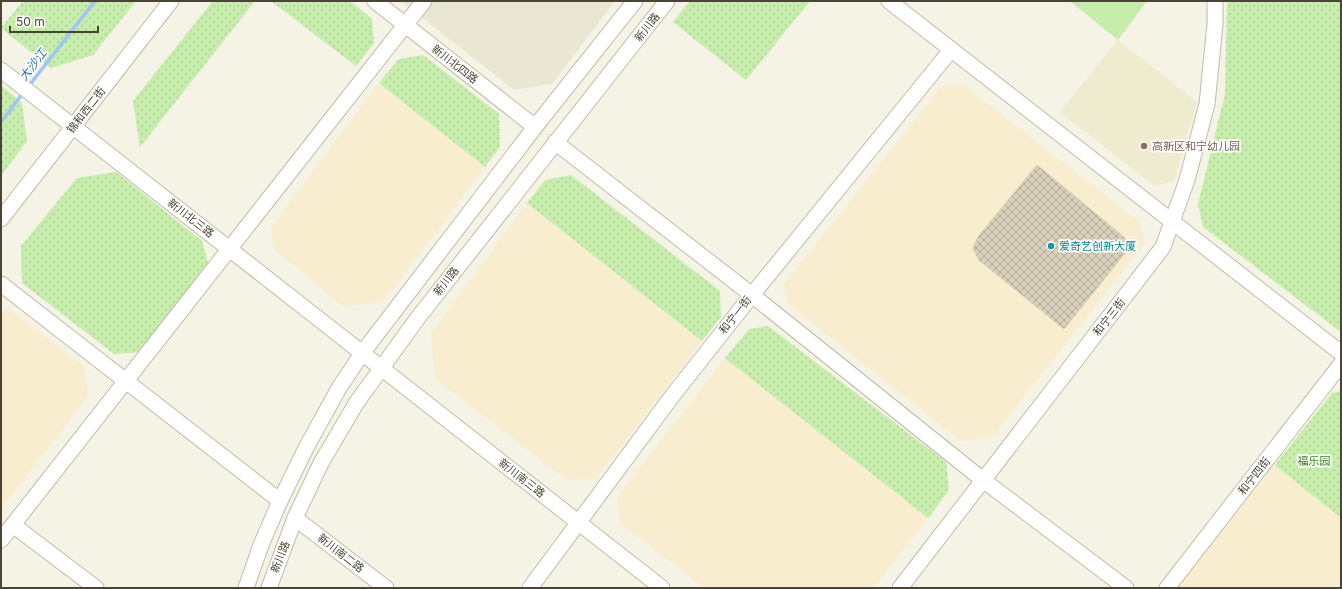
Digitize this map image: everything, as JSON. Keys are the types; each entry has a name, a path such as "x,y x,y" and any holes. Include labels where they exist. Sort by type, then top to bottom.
{"street":[{"name":"锦和西二街","path":"1,219 172,1"},
{"name":"新川北四路","path":"375,1 535,127"},
{"path":"1,540 424,1"},
{"name":"新川路","path":"246,588 261,545 280,501 307,446 339,388 362,352 535,127 635,1"},
{"name":"新川路","path":"269,588 295,518 322,463 357,402 381,367 555,142 667,1"},
{"path":"889,1 1341,353"},
{"name":"和宁三街","path":"900,588 1163,247 1187,180 1207,104 1215,24 1215,1"},
{"name":"和宁一街","path":"530,588 672,395 951,50"},
{"name":"新川北三路","path":"4,72 381,367"},
{"path":"555,142 752,295 983,480 1126,588"},
{"path":"1,284 280,501"},
{"name":"和宁四街","path":"1166,588 1341,364"},
{"name":"新川南三路","path":"381,367 662,588"},
{"name":"新川南二路","path":"295,518 386,588"},
{"path":"13,525 96,588"}],"shaded area":[{"path":"401,1 615,1 552,84 514,90"},
{"name":"高新区和宁幼儿园","path":"1118,40 1197,102 1174,181 1155,186 1060,112"},
{"path":"379,83 485,167 384,301 344,307 274,249 271,228"},
{"path":"962,84 1140,222 1145,243 992,437 961,441 787,303 784,284 940,88"},
{"path":"527,203 702,341 596,479 567,480 435,379 431,333"},
{"path":"6,307 84,366 88,396 1,509 1,313"},
{"path":"725,358 928,518 874,588 704,588 620,523 617,497"},
{"path":"1275,465 1341,518 1341,581 1335,588 1177,588"}],"green space":[{"path":"23,1 136,1 93,55 51,68 1,28"},
{"path":"213,1 255,1 140,147 133,101"},
{"path":"271,1 350,1 372,19 374,43 356,66"},
{"path":"690,1 810,1 746,80 673,22"},
{"path":"1070,1 1147,1 1118,40"},
{"path":"1227,1 1341,1 1341,332 1203,227 1198,204 1225,94"},
{"path":"423,55 499,114 500,147 485,167 379,83 399,59"},
{"path":"1,85 22,103 27,141 1,176"},
{"path":"116,172 202,241 209,266 141,352 114,354 22,283 21,246 77,178"},
{"path":"571,175 720,291 721,317 702,341 527,203 545,180"},
{"path":"768,326 946,462 949,490 928,518 725,358 749,329"},
{"name":"福乐园","path":"1341,391 1341,518 1275,465 1332,393"}],"building":[{"name":"爱奇艺创新大厦","path":"1037,165 1125,238 1129,245 1125,253 1064,329 979,260 973,248 978,237"}],"waterway":[{"name":"大沙江","path":"28,87 95,1"},
{"name":"大沙江","path":"1,122 23,93"}],"place":[{"name":"高新区和宁幼儿园","path":"1144,146"},
{"name":"爱奇艺创新大厦","path":"1051,246"}]}
